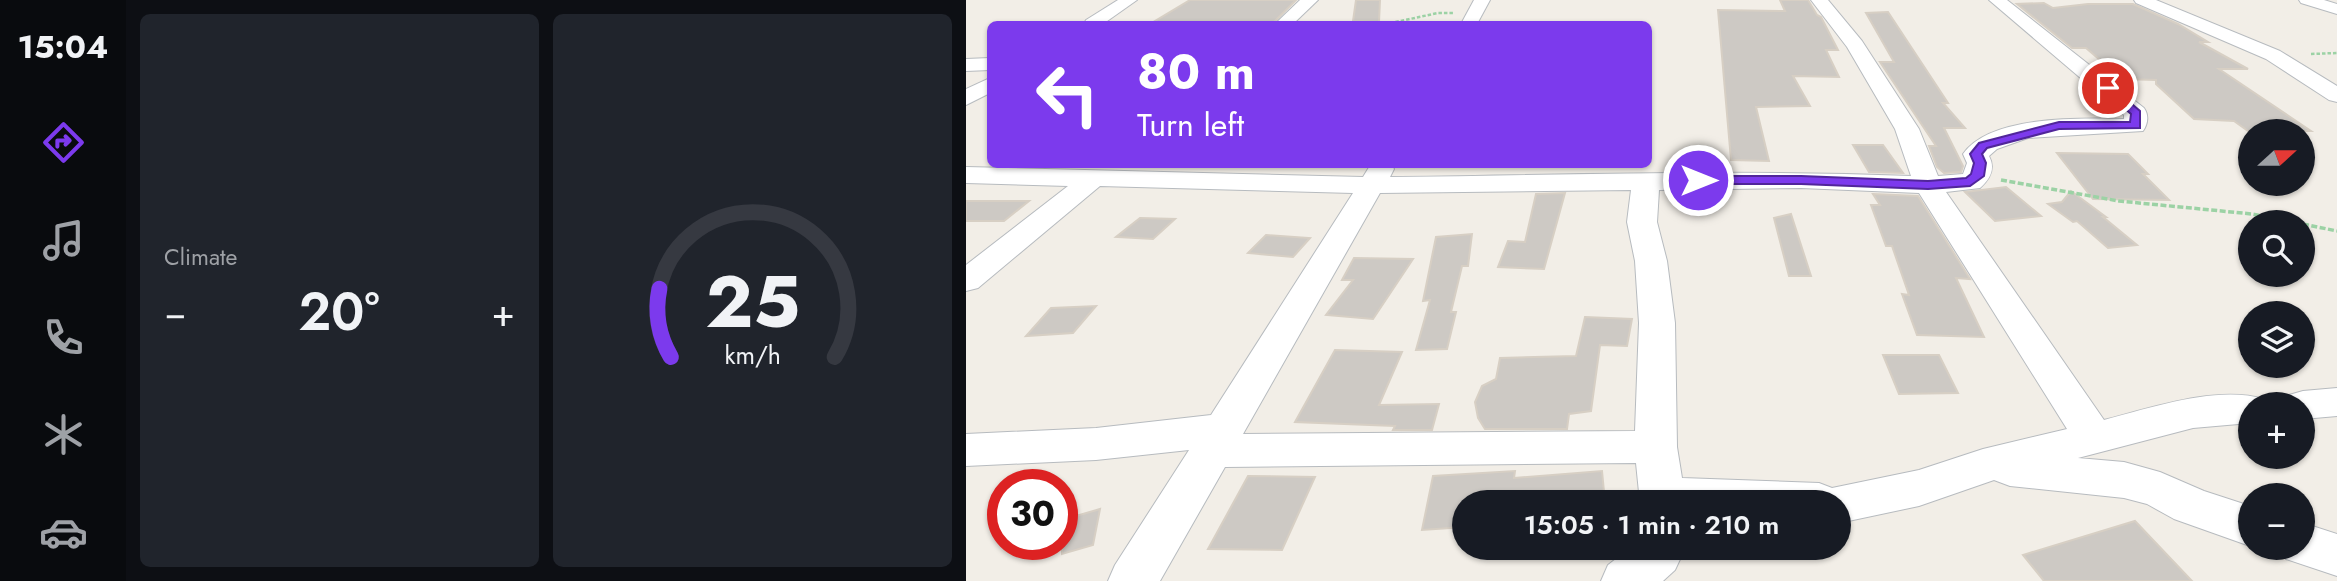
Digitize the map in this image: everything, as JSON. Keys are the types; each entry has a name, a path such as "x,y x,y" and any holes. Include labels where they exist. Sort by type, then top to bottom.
{"street":[{"path":"1097,21 1129,0"},
{"path":"1286,21 1310,0"},
{"path":"1819,0 1846,30 1907,130 1928,185 2095,439"},
{"path":"966,175 1094,178 1378,174 1646,180 1801,180 1928,185 1970,182 1977,176 1980,163 1976,154 1983,146 2001,139 2059,125 2136,126 2136,113 1997,0"},
{"path":"2143,0 2273,55 2337,94"},
{"path":"2307,0 2337,9"},
{"path":"966,65 987,64"},
{"path":"966,98 987,85"},
{"path":"1133,581 1378,174"},
{"path":"966,281 1094,178"},
{"path":"1646,180 1642,222 1651,261 1657,323 1656,447 1662,490"},
{"path":"2315,404 2337,402"},
{"path":"1851,503 1919,488 1983,466 2193,413 2238,410"},
{"path":"966,450 1037,449 1180,436 1656,447"},
{"path":"1983,466 2124,480 2160,490 2190,506 2238,522"},
{"path":"2315,548 2337,555"}],"path":[{"path":"1400,21 1438,13 1476,13"},
{"path":"1977,176 2119,201 2238,213"},
{"path":"2315,226 2337,231"}],"building":[{"path":"1190,0 1296,0 1275,21 1155,21"},
{"path":"1356,0 1380,0 1379,21 1353,21"},
{"path":"1780,0 1808,0 1821,17 1838,50 1826,50 1839,77 1793,76 1810,106 1756,107 1769,161 1731,160 1718,10 1785,11"},
{"path":"2044,3 2053,8 2088,4 2133,4 2178,24 2208,42 2199,42 2248,69 2219,69 2293,119 2238,119 2238,124 2234,121 2194,119 2156,84 2156,80 2122,79 2086,48 2072,48 2017,4"},
{"path":"1888,12 1948,103 1943,103 1965,128 1944,128 1963,166 1961,172 1944,173 1937,167 1929,146 1936,146 1880,62 1894,62 1866,13"},
{"path":"1853,145 1883,145 1903,173 1869,172"},
{"path":"2057,153 2128,154 2148,174 2143,174 2169,200 2093,199"},
{"path":"2006,187 2041,216 1995,221 1965,192"},
{"path":"2071,191 2137,245 2108,248 2077,221 2073,222 2048,204 2062,202"},
{"path":"1565,193 1544,269 1498,267 1508,241 1525,242 1536,194"},
{"path":"1873,194 1918,196 1970,279 1956,278 1984,337 1917,335 1902,294 1909,295 1892,246 1886,246 1871,205 1880,205"},
{"path":"966,201 1029,201 1004,221 966,221"},
{"path":"1791,214 1811,276 1789,276 1774,218"},
{"path":"1140,218 1175,219 1153,239 1116,237"},
{"path":"1472,234 1468,266 1462,266 1451,312 1456,312 1447,349 1416,350 1430,300 1423,301 1436,237"},
{"path":"1266,235 1310,238 1293,257 1248,253"},
{"path":"1354,258 1413,259 1373,319 1326,315 1353,280 1342,280"},
{"path":"1096,306 1073,333 1026,336 1051,308"},
{"path":"1585,317 1632,319 1627,346 1600,345 1591,411 1569,414 1567,429 1485,429 1478,418 1475,402 1482,386 1496,379 1500,358 1576,356"},
{"path":"1335,350 1402,352 1379,405 1439,404 1432,430 1393,430 1395,426 1295,422"},
{"path":"1883,355 1939,355 1958,393 1899,394"},
{"path":"1515,471 1514,478 1602,471 1604,490 1452,490 1452,528 1422,530 1433,476"},
{"path":"1248,476 1315,477 1282,550 1208,549"},
{"path":"1100,509 1093,545 1078,549 1078,515"},
{"path":"2135,521 2192,581 2044,581 2023,555"}],"route":[{"path":"1698,180 1801,180 1928,185 1970,182 1977,176 1980,163 1976,154 1983,146 2001,139 2059,125 2136,126 2136,113 2108,88"}]}
